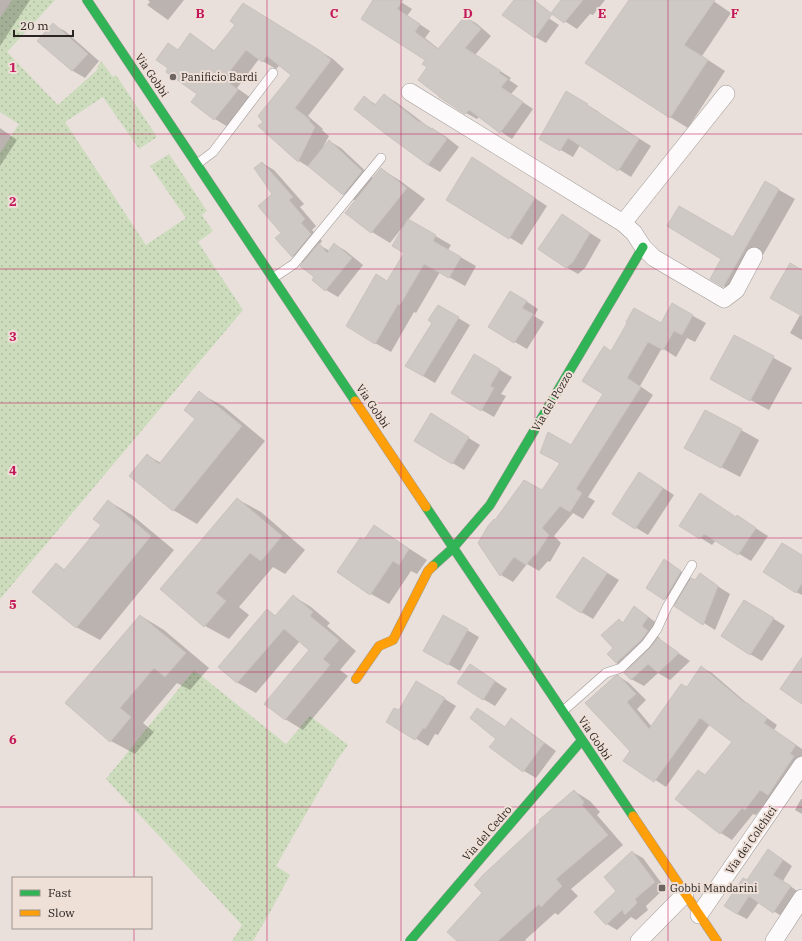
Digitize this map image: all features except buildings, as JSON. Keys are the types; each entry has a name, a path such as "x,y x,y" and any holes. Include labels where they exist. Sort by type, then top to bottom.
{"street":[{"name":"Via Gobbi","path":"87,0 717,941"},
{"path":"410,92 623,223 634,233 643,247 654,258 724,299 736,290 754,256"},
{"path":"623,223 726,94"},
{"name":"Via del Pozzo","path":"453,548 490,505 643,247"},
{"path":"356,679 379,646 393,640 428,571 453,548"},
{"name":"Via del Cedro","path":"410,941 582,740"},
{"name":"Via dei Colchici","path":"699,915 802,765"},
{"path":"639,941 685,894"},
{"path":"774,941 802,898"}],"lane":[{"path":"197,164 213,152 273,73"},
{"path":"273,278 294,264 381,158"},
{"path":"563,711 606,673 620,668 646,644 657,629 666,607 692,565"}],"green space":[{"path":"12,0 55,0 7,52 58,105 96,71 101,61 113,77 116,75 157,137 139,149 103,97 65,122 146,245 186,218 150,166 169,154 207,211 202,215 213,231 198,242 243,310 0,599 0,153 19,124 0,112 0,18"},
{"path":"194,670 286,744 310,716 348,745 337,760 276,866 290,875 253,941 232,941 242,925 106,779"}],"traffic: fast":[{"path":"87,0 355,401"},
{"path":"433,566 453,548 490,505 643,247"},
{"path":"426,507 633,816"},
{"path":"410,941 582,740"}],"traffic: slow":[{"path":"355,401 426,507"},
{"path":"356,679 379,646 393,640 428,571 433,566"},
{"path":"633,816 717,941"}],"place":[{"name":"Panificio Bardi","path":"173,77"},
{"name":"Gobbi Mandarini","path":"662,888"}]}
